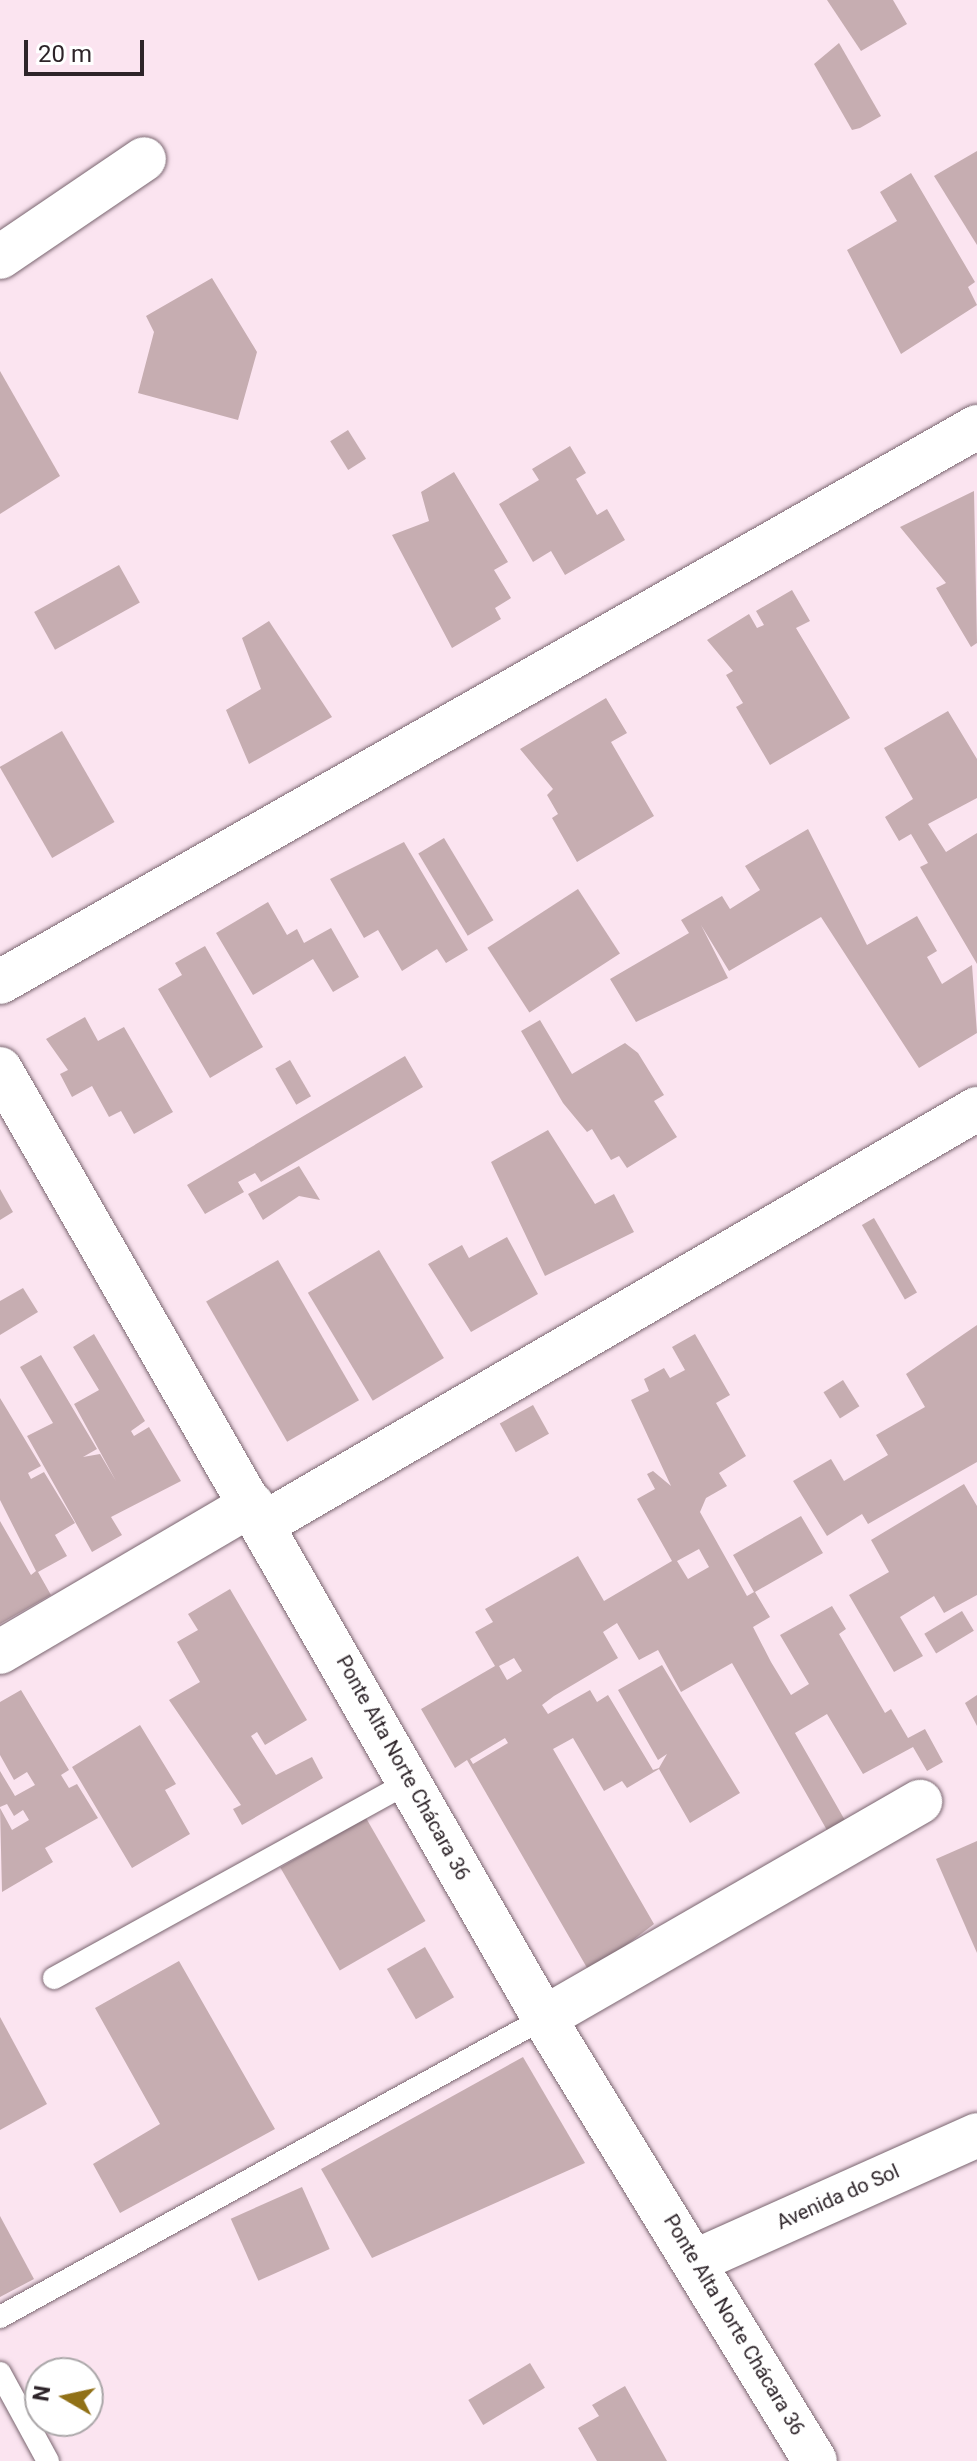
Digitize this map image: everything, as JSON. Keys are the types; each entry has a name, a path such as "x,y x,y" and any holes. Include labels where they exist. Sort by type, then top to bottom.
{"street":[{"path":"0,257 144,159"},
{"path":"0,982 977,427"},
{"name":"Ponte Alta Norte Chácara 36","path":"0,1069 258,1513 544,2018 698,2260 814,2461"},
{"path":"0,1652 258,1513 977,1109"},
{"path":"544,2018 920,1802"},
{"name":"Avenida do Sol","path":"698,2260 977,2135"}],"lane":[{"path":"54,1978 411,1781"},
{"path":"0,2317 544,2018"},
{"path":"0,2373 48,2461"}],"building":[{"path":"827,0 893,0 907,24 861,51"},
{"path":"839,43 881,116 852,130 814,64"},
{"path":"977,151 977,245 934,176"},
{"path":"911,173 975,282 968,287 977,305 901,354 847,250 897,221 880,192"},
{"path":"212,278 257,352 238,420 138,393 154,332 146,316"},
{"path":"0,371 60,476 0,514"},
{"path":"348,430 366,459 348,470 330,441"},
{"path":"570,446 586,473 576,479 597,515 607,509 625,540 565,575 551,551 533,562 499,504 539,480 532,469"},
{"path":"454,472 508,562 494,570 511,598 495,608 501,619 452,648 392,535 429,521 421,492"},
{"path":"974,491 977,643 971,647 936,588 946,583 900,527"},
{"path":"119,565 140,603 55,650 34,612"},
{"path":"792,590 810,621 796,628 850,718 770,765 736,707 743,703 726,675 733,671 707,640 749,614 757,628 764,625 756,611"},
{"path":"269,621 332,717 249,764 226,710 261,689 242,638"},
{"path":"606,698 627,733 611,742 654,816 577,862 552,818 558,814 547,795 553,789 520,749"},
{"path":"948,711 977,759 977,798 928,824 946,852 977,833 977,964 920,867 928,863 911,834 899,841 885,817 913,799 884,748"},
{"path":"62,731 114,822 52,858 0,767"},
{"path":"808,829 867,945 917,916 937,951 927,957 942,984 972,965 977,1033 919,1068 821,917 729,971 701,925 728,978 636,1022 610,979 689,933 681,920 722,896 730,909 760,890 745,866"},
{"path":"444,838 493,920 468,936 418,853"},
{"path":"404,842 468,950 446,963 437,949 402,971 378,930 364,938 330,879"},
{"path":"578,889 620,954 529,1012 487,948"},
{"path":"268,902 287,935 297,929 304,943 331,928 359,977 333,992 313,959 253,995 216,933"},
{"path":"205,946 263,1047 210,1078 158,989 182,975 175,963"},
{"path":"85,1017 98,1041 124,1027 173,1112 134,1134 121,1111 109,1117 92,1086 72,1097 60,1074 68,1070 46,1039"},
{"path":"540,1020 572,1074 625,1043 638,1053 664,1095 654,1101 677,1137 627,1168 619,1156 611,1160 592,1129 587,1132 563,1103 521,1031"},
{"path":"405,1056 423,1087 261,1182 255,1173 238,1182 244,1192 205,1214 187,1185"},
{"path":"290,1060 311,1096 296,1105 275,1068"},
{"path":"548,1130 595,1204 614,1194 634,1232 545,1276 491,1162"},
{"path":"299,1166 320,1200 299,1196 263,1220 248,1194"},
{"path":"0,1189 13,1212 0,1220"},
{"path":"874,1218 917,1292 905,1299 862,1225"},
{"path":"507,1237 538,1294 471,1332 428,1264 462,1245 469,1258"},
{"path":"379,1250 444,1358 373,1401 308,1293"},
{"path":"278,1260 359,1400 287,1442 206,1302"},
{"path":"23,1288 38,1312 0,1335 0,1301"},
{"path":"977,1325 977,1462 868,1524 862,1514 827,1536 793,1481 831,1459 844,1481 888,1455 876,1435 925,1407 906,1374"},
{"path":"94,1334 145,1421 131,1431 134,1436 149,1427 181,1481 111,1517 122,1535 92,1552 27,1436 53,1423 20,1367 41,1355 97,1449 83,1457 100,1454 116,1481 74,1404 99,1390 73,1347"},
{"path":"695,1334 730,1395 716,1403 746,1456 719,1473 727,1486 706,1498 700,1512 747,1596 754,1592 733,1555 801,1516 823,1553 755,1592 770,1617 753,1627 791,1695 809,1684 780,1635 832,1606 846,1629 839,1634 885,1713 891,1709 908,1738 925,1729 943,1762 927,1771 913,1747 863,1774 827,1714 795,1733 846,1822 828,1832 732,1663 681,1692 658,1650 639,1660 617,1623 603,1632 618,1658 542,1705 548,1714 590,1690 597,1702 608,1695 653,1770 659,1768 667,1754 658,1760 618,1690 662,1665 740,1793 690,1823 659,1769 627,1788 622,1781 604,1791 573,1738 553,1749 654,1924 590,1973 467,1760 455,1768 421,1709 495,1666 475,1632 493,1622 485,1609 578,1556 604,1601 672,1561 637,1499 655,1489 647,1474 653,1471 671,1486 631,1400 649,1391 644,1379 664,1368 670,1378 685,1370 672,1347","holes":["699,1549 709,1567 688,1579 677,1561","514,1658 522,1671 507,1680 499,1666","505,1738 508,1743 473,1764 470,1759"]},
{"path":"843,1380 859,1406 840,1418 823,1392"},
{"path":"0,1398 41,1466 28,1473 31,1479 44,1472 75,1523 55,1535 67,1556 38,1572 51,1595 0,1624 0,1521 31,1575 36,1571 0,1500"},
{"path":"533,1405 549,1434 516,1452 500,1423"},
{"path":"964,1484 977,1506 977,1595 944,1613 934,1596 900,1617 923,1656 894,1672 849,1595 889,1572 871,1540"},
{"path":"230,1589 307,1720 265,1745 257,1732 251,1736 276,1775 312,1757 323,1778 242,1825 233,1809 241,1805 169,1700 200,1682 177,1642 198,1630 188,1614"},
{"path":"962,1611 974,1631 936,1653 924,1634"},
{"path":"21,1690 69,1770 61,1775 69,1788 77,1784 98,1818 45,1848 53,1862 2,1892 0,1808 12,1830 29,1820 23,1810 14,1816 7,1804 0,1807 0,1771 15,1796 35,1785 27,1772 14,1780 0,1755 0,1702"},
{"path":"977,1695 977,1726 965,1703"},
{"path":"140,1725 176,1784 165,1790 190,1834 132,1868 72,1767"},
{"path":"366,1818 426,1921 340,1971 280,1867"},
{"path":"977,1841 977,1953 936,1859"},
{"path":"425,1947 454,1997 416,2019 387,1969"},
{"path":"179,1961 275,2129 120,2213 93,2164 160,2124 95,2008"},
{"path":"0,2017 47,2104 0,2130"},
{"path":"523,2057 585,2163 372,2258 321,2169"},
{"path":"302,2187 330,2249 258,2281 231,2219"},
{"path":"0,2216 34,2279 0,2297"},
{"path":"530,2363 545,2388 483,2425 468,2400"},
{"path":"625,2386 667,2461 597,2461 578,2428 599,2416 592,2405"}]}
